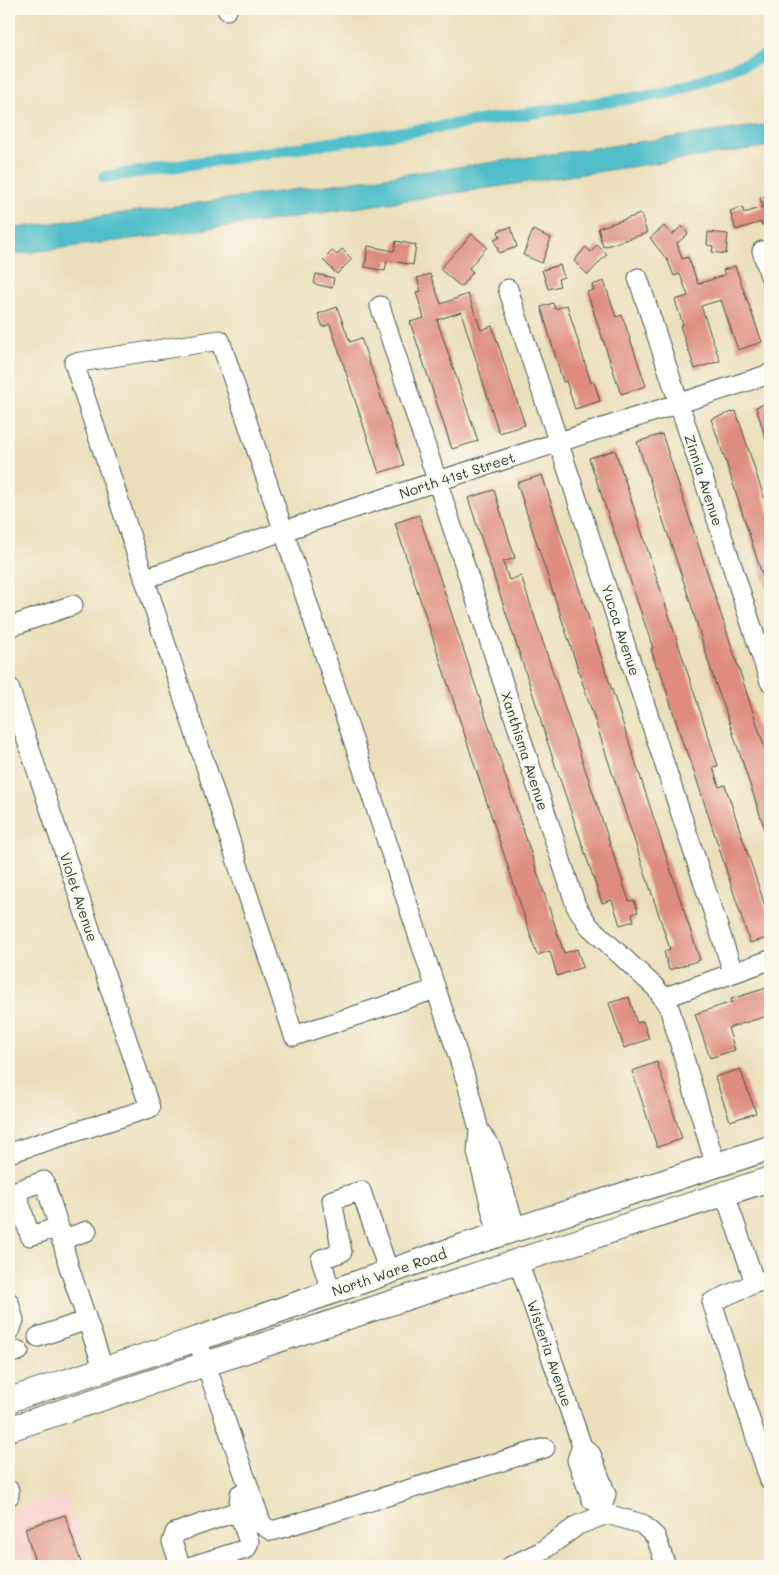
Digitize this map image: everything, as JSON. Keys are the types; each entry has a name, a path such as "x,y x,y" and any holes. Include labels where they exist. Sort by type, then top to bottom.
{"main road":[{"name":"North Ware Road","path":"9,1400 104,1370 389,1272 770,1148"},
{"path":"725,1194 728,1181 732,1175 770,1161"},
{"path":"507,1264 539,1240 708,1182 716,1173 716,1167"},
{"path":"9,1429 770,1179"}],"street":[{"path":"766,250 770,276"},
{"name":"Zinnia Avenue","path":"638,278 770,682"},
{"name":"Yucca Avenue","path":"508,289 733,972"},
{"name":"Xanthisma Avenue","path":"380,306 576,906 589,926 656,988 669,1007 716,1167"},
{"path":"436,989 294,1036 74,363 220,340 284,531 436,989 467,1083 478,1130 477,1152 494,1184 507,1233"},
{"name":"North 41st Street","path":"144,579 436,481 770,374"},
{"path":"9,627 73,605"},
{"name":"Violet Avenue","path":"9,686 150,1108 9,1153"},
{"path":"663,998 770,960"},
{"path":"331,1292 321,1259 342,1252 332,1200 361,1191 389,1272"},
{"path":"725,1194 763,1281 712,1302 770,1481"},
{"path":"87,1231 60,1233 104,1370"},
{"name":"Wisteria Avenue","path":"507,1264 582,1446 577,1460 592,1500 605,1509"},
{"path":"9,1302 14,1320 11,1329"},
{"path":"38,1337 87,1320"},
{"path":"196,1339 262,1525 272,1531 545,1448"},
{"path":"9,1490 9,1496"},
{"path":"192,1566 246,1549 249,1542 238,1511 240,1494 250,1491"},
{"path":"511,1566 542,1551 578,1525 605,1509 642,1524 656,1536 666,1566"},
{"path":"184,1566 180,1564 172,1542 174,1533 238,1511"}],"shaded area":[{"path":"65,1493 90,1566 9,1566 9,1512"}],"water":[{"path":"770,124 770,146 267,221 9,255 9,229"}],"building":[{"path":"770,194 770,224 762,225 761,222 736,230 730,211 742,207 744,213 763,207 760,198"},
{"path":"641,214 647,233 603,247 598,228"},
{"path":"664,226 672,235 682,226 688,234 677,243 682,259 688,257 698,284 725,275 723,270 735,266 762,342 738,350 721,300 701,306 720,361 695,369 680,326 683,325 675,300 688,296 680,274 674,276 668,261 650,238"},
{"path":"511,227 517,247 499,253 494,239 500,237 498,231"},
{"path":"533,230 551,238 542,263 523,255"},
{"path":"708,232 728,234 726,254 712,252 713,246 707,245"},
{"path":"472,234 487,247 469,268 473,272 461,287 440,269"},
{"path":"396,241 416,245 413,265 387,260 385,271 365,267 368,246 394,251"},
{"path":"597,245 607,254 588,275 574,261 586,247 591,252"},
{"path":"342,249 352,259 337,274 323,260 332,251 337,255"},
{"path":"560,265 564,277 558,279 560,286 548,289 542,270"},
{"path":"316,274 334,278 332,288 314,284"},
{"path":"430,274 441,304 468,294 481,330 492,326 525,425 499,433 461,312 437,320 478,441 452,449 410,322 424,318 416,292 421,291 417,278"},
{"path":"604,281 616,317 622,315 646,386 621,394 587,292 594,290 592,285"},
{"path":"553,303 555,309 567,305 591,383 594,382 600,401 575,409 566,381 563,382 541,307"},
{"path":"337,307 350,342 361,338 404,465 379,473 330,324 323,327 318,314"},
{"path":"770,402 770,445 768,446 756,407"},
{"path":"736,411 770,516 770,592 768,593 711,419"},
{"path":"662,434 770,764 770,839 768,839 714,680 637,442"},
{"path":"615,450 718,766 713,767 719,787 725,785 770,921 770,937 750,943 659,667 657,668 651,649 653,648 589,458"},
{"path":"542,475 700,960 669,970 664,951 670,949 517,483"},
{"path":"494,490 515,558 503,562 509,580 521,576 629,901 634,900 638,912 632,914 634,921 620,925 612,900 602,903 468,498"},
{"path":"419,515 564,953 577,949 583,967 557,976 550,951 537,955 395,523"},
{"path":"770,987 770,1015 728,1028 735,1050 710,1058 695,1014 732,1002 731,999"},
{"path":"629,997 637,1023 643,1021 649,1039 624,1048 609,1003"},
{"path":"657,1062 682,1139 657,1147 632,1071"},
{"path":"740,1069 756,1113 730,1121 715,1077"},
{"path":"65,1515 82,1566 40,1566 39,1562 36,1563 34,1559 25,1528"}],"waterway":[{"path":"104,177 672,92 770,54"}]}
